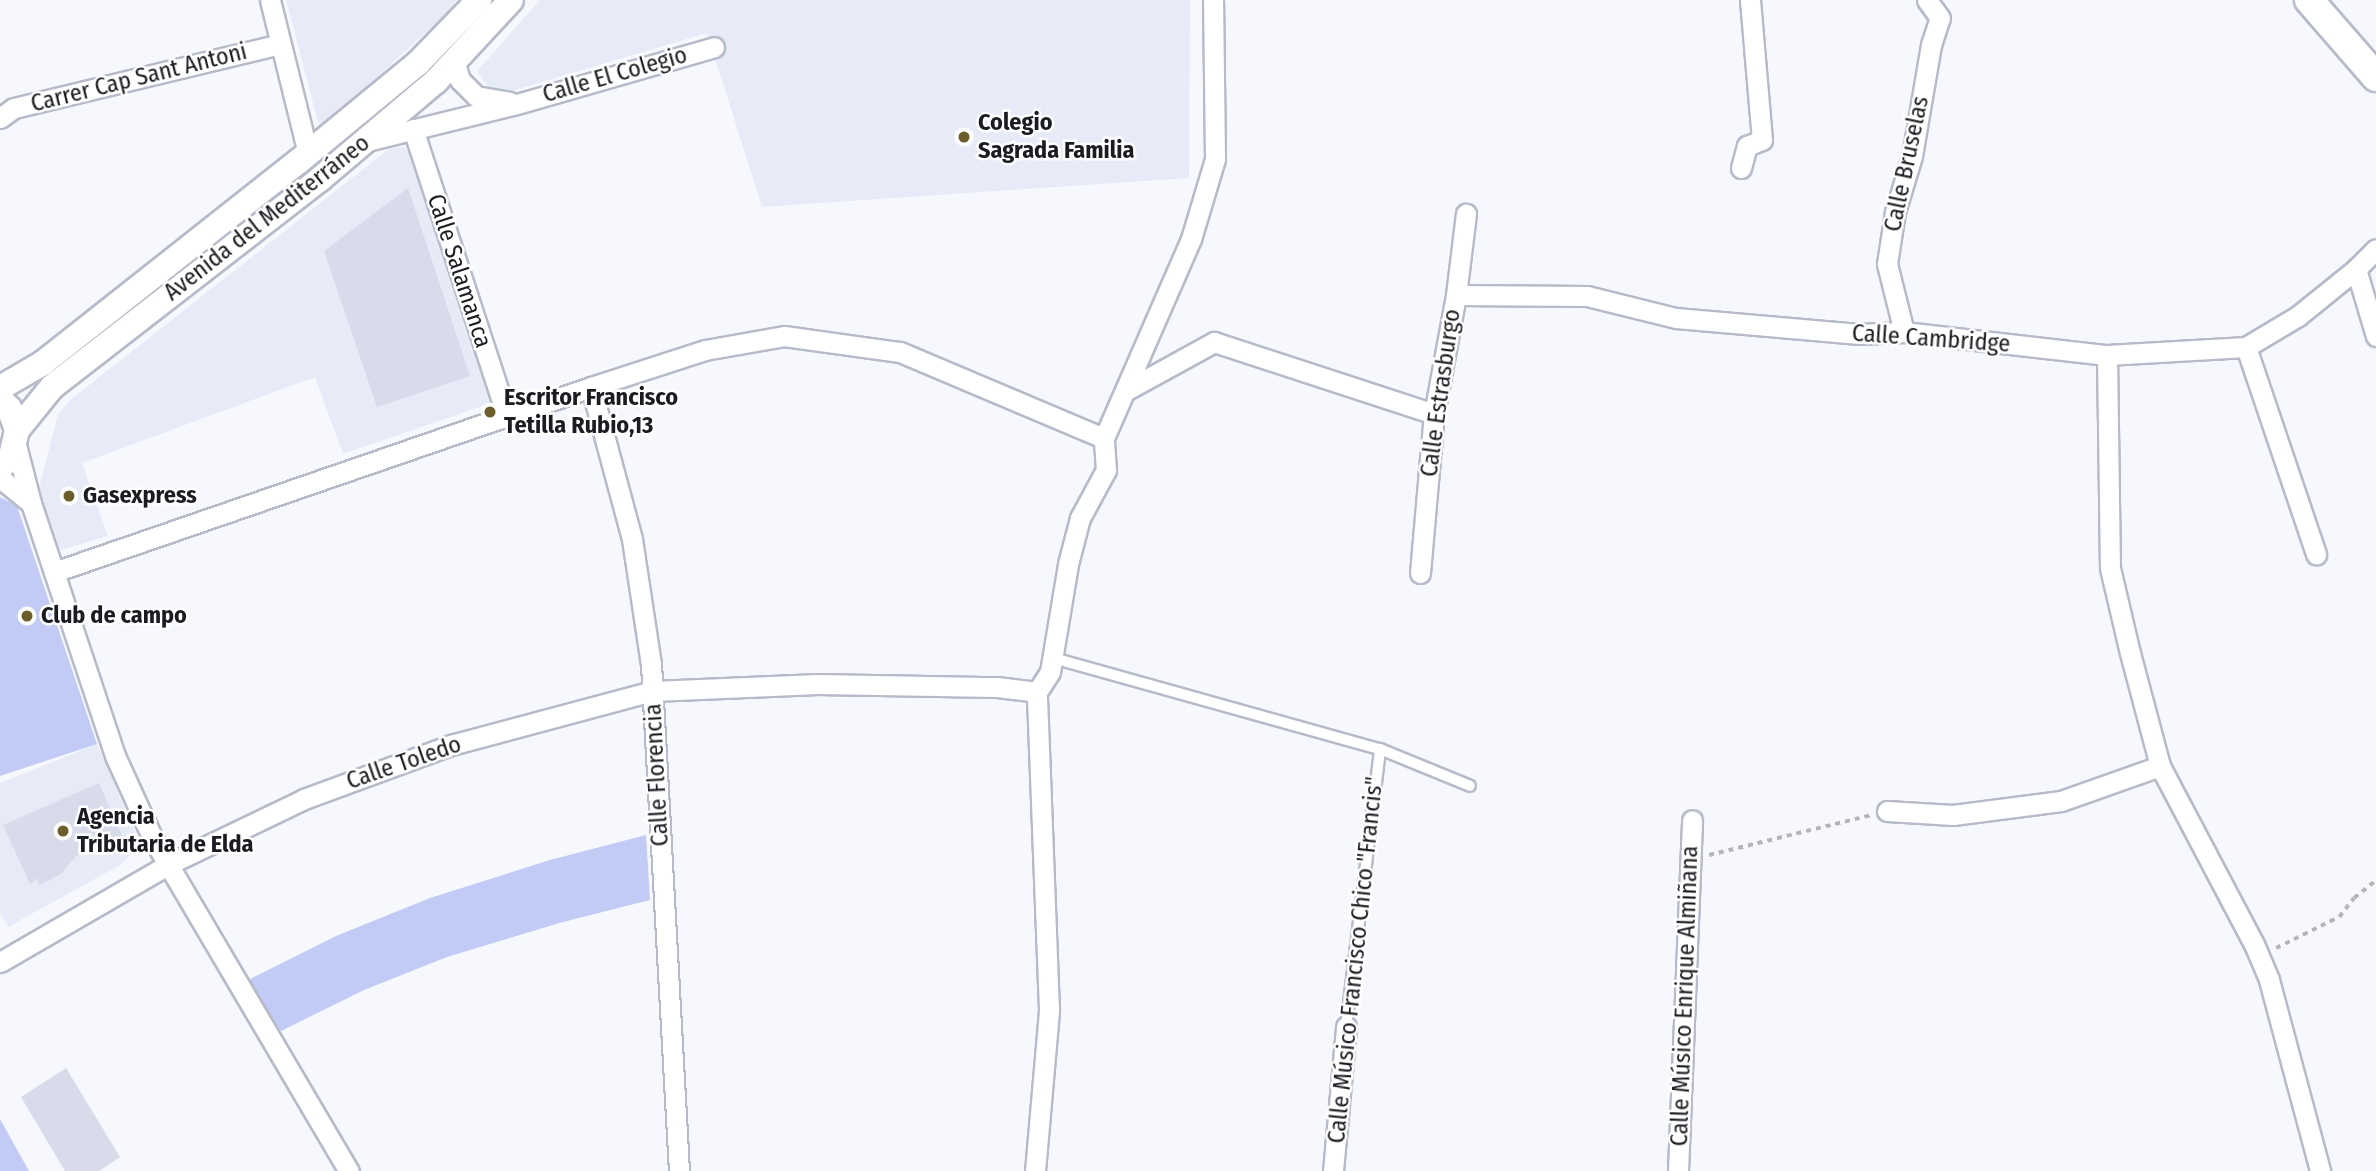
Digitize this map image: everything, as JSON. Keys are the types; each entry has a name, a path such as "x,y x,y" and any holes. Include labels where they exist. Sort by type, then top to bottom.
{"main road":[{"path":"2309,0 2376,77"}],"street":[{"path":"270,0 308,153"},
{"name":"Avenida del Mediterráneo","path":"0,388 43,363 308,153 418,63 479,0"},
{"name":"Avenida del Mediterráneo","path":"0,468 11,457 17,437 52,387 364,142 454,61 511,0"},
{"path":"1035,1171 1049,1010 1037,692 1050,672 1068,564 1080,518 1106,470 1104,438 1191,239 1214,159 1213,0"},
{"path":"1741,168 1747,146 1762,140 1750,0"},
{"name":"Calle Bruselas","path":"1904,332 1887,264 1895,212 1912,156 1931,45 1940,18 1927,0"},
{"name":"Carrer Cap Sant Antoni","path":"0,118 14,108 280,44"},
{"name":"Calle El Colegio","path":"364,142 517,104 714,47"},
{"name":"Calle El Colegio","path":"454,61 460,80 476,96 517,104"},
{"name":"Calle Salamanca","path":"413,129 506,414"},
{"name":"Calle Estrasburgo","path":"1420,573 1434,414 1466,214"},
{"name":"Calle Cambridge","path":"1455,295 1587,296 1610,299 1676,318 1859,334 1904,332 2107,355 2246,347 2298,316 2356,270 2376,249"},
{"path":"2356,270 2376,336"},
{"path":"54,572 506,414 705,350 784,336 900,352 1104,438"},
{"path":"1125,391 1214,342 1434,414"},
{"path":"2246,347 2316,554"},
{"path":"2107,355 2110,568 2160,766 2254,944 2269,980 2320,1171"},
{"name":"Calle Florencia","path":"591,387 632,539 653,691 679,1171"},
{"path":"0,399 9,408 31,503 116,758 167,865 349,1171"},
{"path":"0,478 31,503"},
{"name":"Calle Toledo","path":"0,962 167,865 304,799 451,745 653,691 818,684 997,687 1037,692"},
{"path":"1887,811 1953,815 2061,801 2160,766"},
{"name":"Calle Músico Enrique Almiñana","path":"1678,1171 1692,820"},
{"name":"Calle Músico Francisco Chico \"Francis\"","path":"1333,1171 1346,1027"}],"lane":[{"path":"1053,658 1380,749 1470,786"},
{"name":"Calle Músico Francisco Chico \"Francis\"","path":"1346,1027 1380,749"}],"path":[{"path":"1690,860 1887,811"},
{"path":"2254,944 2277,948 2330,923 2376,880"}],"shaded area":[{"path":"286,0 457,0 444,16 320,129"},
{"name":"Colegio Sagrada Familia","path":"540,0 1190,0 1189,178 762,207 707,33 495,96 477,71"},
{"path":"404,147 413,156 494,402 343,454 315,377 82,463 108,536 60,550 39,488 58,414 70,400 389,149"},
{"name":"Club de campo","path":"0,497 17,506 97,744 0,776"},
{"path":"97,744 136,834 135,850 122,864 8,927 0,913 0,783"},
{"path":"646,835 650,900 563,922 447,957 364,990 281,1031 248,980 336,936 430,898 550,860"},
{"path":"0,1119 29,1171 0,1171"}],"building":[{"path":"408,188 470,376 377,407 324,251"},
{"name":"Agencia Tributaria de Elda","path":"99,783 123,838 76,856 61,874 39,885 38,878 30,884 3,825"},
{"path":"66,1068 120,1157 99,1171 65,1171 21,1097"}],"place":[{"name":"Colegio Sagrada Familia","path":"964,137"},
{"name":"Escritor Francisco Tetilla Rubio,13","path":"490,412"},
{"name":"Gasexpress","path":"69,496"},
{"name":"Club de campo","path":"27,616"},
{"name":"Agencia Tributaria de Elda","path":"63,831"}]}
